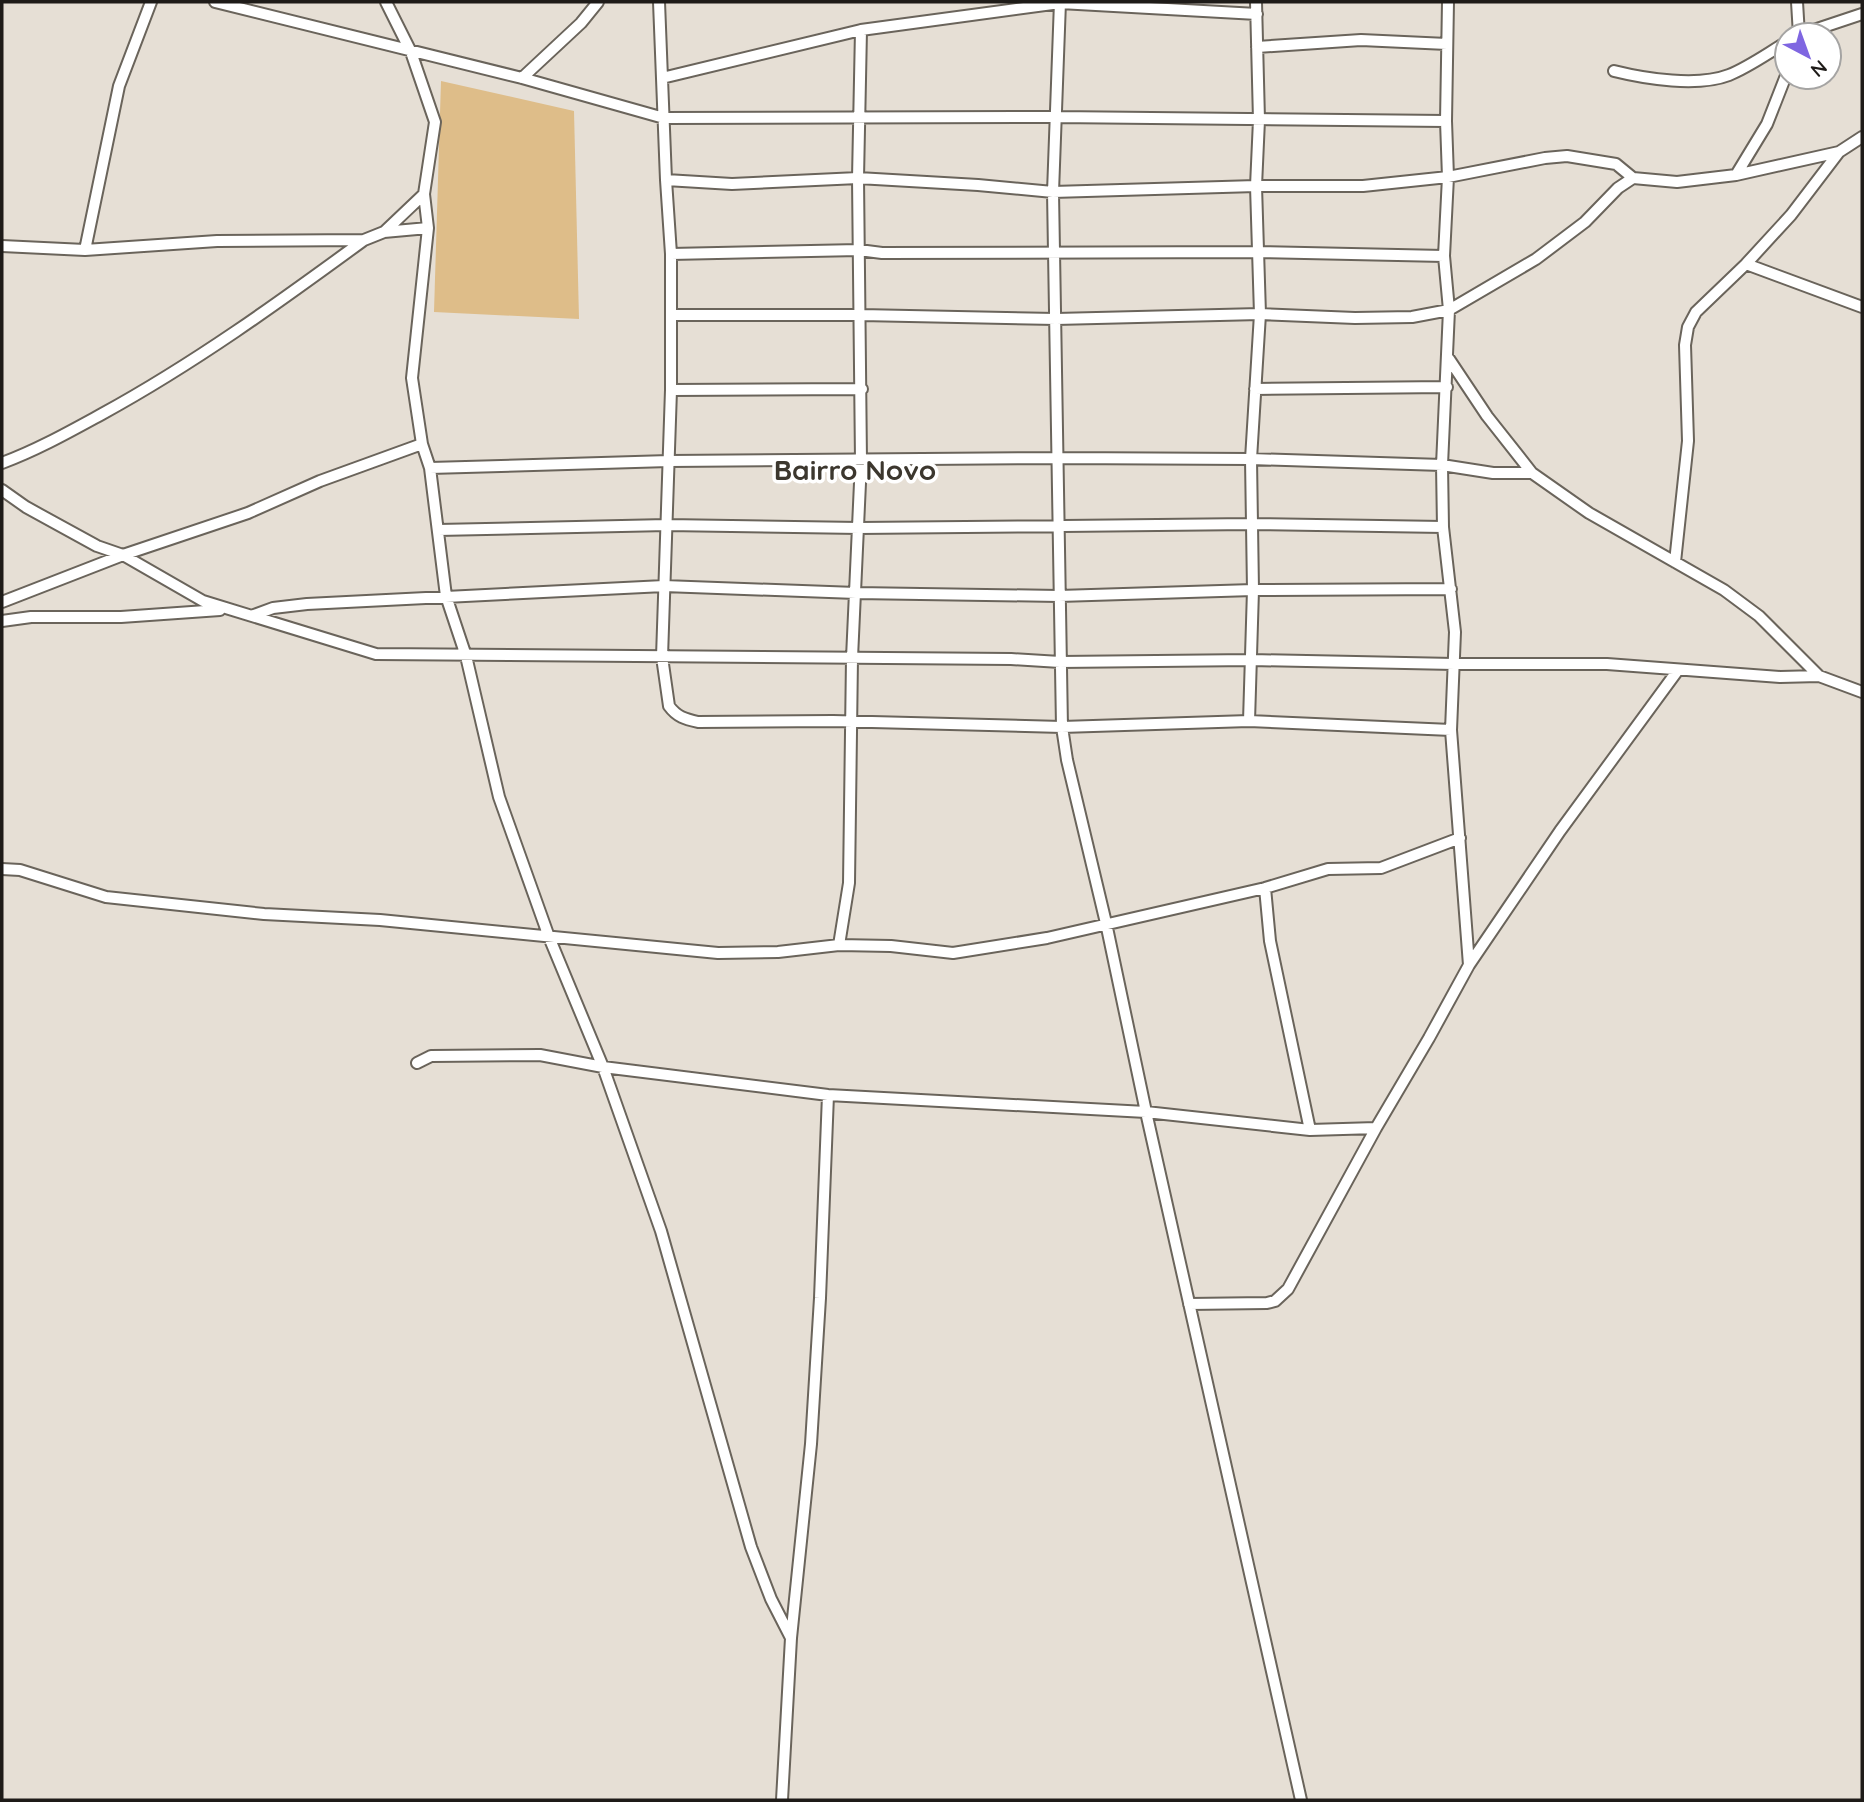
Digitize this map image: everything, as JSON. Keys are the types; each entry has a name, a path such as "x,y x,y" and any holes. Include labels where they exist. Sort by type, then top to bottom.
{"street":[{"path":"85,250 100,166 119,86 150,2"},
{"path":"215,2 522,78 664,118 1056,117 1446,121"},
{"path":"386,2 411,52 435,122 424,194 428,228 412,378 422,444 430,468 446,596 466,656 499,797 549,937 603,1067 661,1231 751,1547 771,1599 791,1638"},
{"path":"522,78 581,23 598,2"},
{"path":"659,2 671,254 671,390 662,657 669,706 681,719 698,722 851,722 1062,727 1249,721 1451,730"},
{"path":"662,78 861,30 1060,2 1257,8 1259,120 1256,186 1259,314 1251,459 1253,590 1249,721"},
{"path":"1060,2 1053,192 1062,727 1067,760 1106,923 1301,1800"},
{"path":"1448,2 1448,177 1444,256 1449,310 1449,359 1442,465 1443,527 1455,632 1451,730 1469,965"},
{"path":"1797,2 1798,21"},
{"path":"1841,21 1862,14"},
{"path":"839,945 849,883 852,658 861,461 858,177 861,30"},
{"path":"1257,47 1361,40 1447,44"},
{"path":"1614,71 1647,78 1714,79 1737,71 1773,50"},
{"path":"1736,175 1767,124 1780,91"},
{"path":"1675,562 1688,441 1685,345 1688,327 1696,312 1746,264 1791,215 1839,152 1862,137"},
{"path":"666,180 732,184 858,177 1053,192 1363,186 1448,177 1567,156 1616,164 1633,178 1677,182 1736,175 1839,152"},
{"path":"671,315 1056,319 1259,314 1355,318 1412,317 1449,310 1560,243 1618,188 1633,178"},
{"path":"384,232 424,194"},
{"path":"2,463 36,450 164,380 247,326 364,240 384,232 428,228"},
{"path":"2,246 85,250 217,241 364,240"},
{"path":"671,254 859,250 882,253 1258,252 1444,256"},
{"path":"1746,264 1862,307"},
{"path":"1449,359 1487,416 1532,473 1589,513 1724,590 1759,616 1819,676"},
{"path":"1255,389 1447,387"},
{"path":"671,390 862,389"},
{"path":"2,602 123,555 248,513 320,481 422,444"},
{"path":"430,468 669,461 1057,458 1251,459 1442,465 1493,473 1532,473"},
{"path":"2,489 26,507 97,546 123,555 203,601 376,654 1011,659 1060,662 1252,660 1607,664 1780,677 1819,676 1862,692"},
{"path":"438,530 667,525 859,528 1251,524 1443,527"},
{"path":"254,615 273,608 307,604 664,586 856,593 1059,596 1253,590 1451,589"},
{"path":"2,621 31,617 121,617 226,609"},
{"path":"1189,1304 1267,1303 1282,1296 1288,1289 1469,965 1567,821 1678,670"},
{"path":"2,869 20,870 106,897 193,908 380,920 718,953 778,952 839,945 891,946 953,953 1035,940 1265,888 1328,869 1381,868 1460,838"},
{"path":"1265,888 1270,942 1310,1130"},
{"path":"417,1063 431,1056 540,1055 603,1067 828,1095 1146,1112 1310,1130 1376,1128"},
{"path":"782,1800 791,1638 811,1444 828,1095"}],"shaded area":[{"path":"441,81 574,111 579,319 434,312"}],"district":[{"name":"Bairro Novo","path":"855,469"}]}
